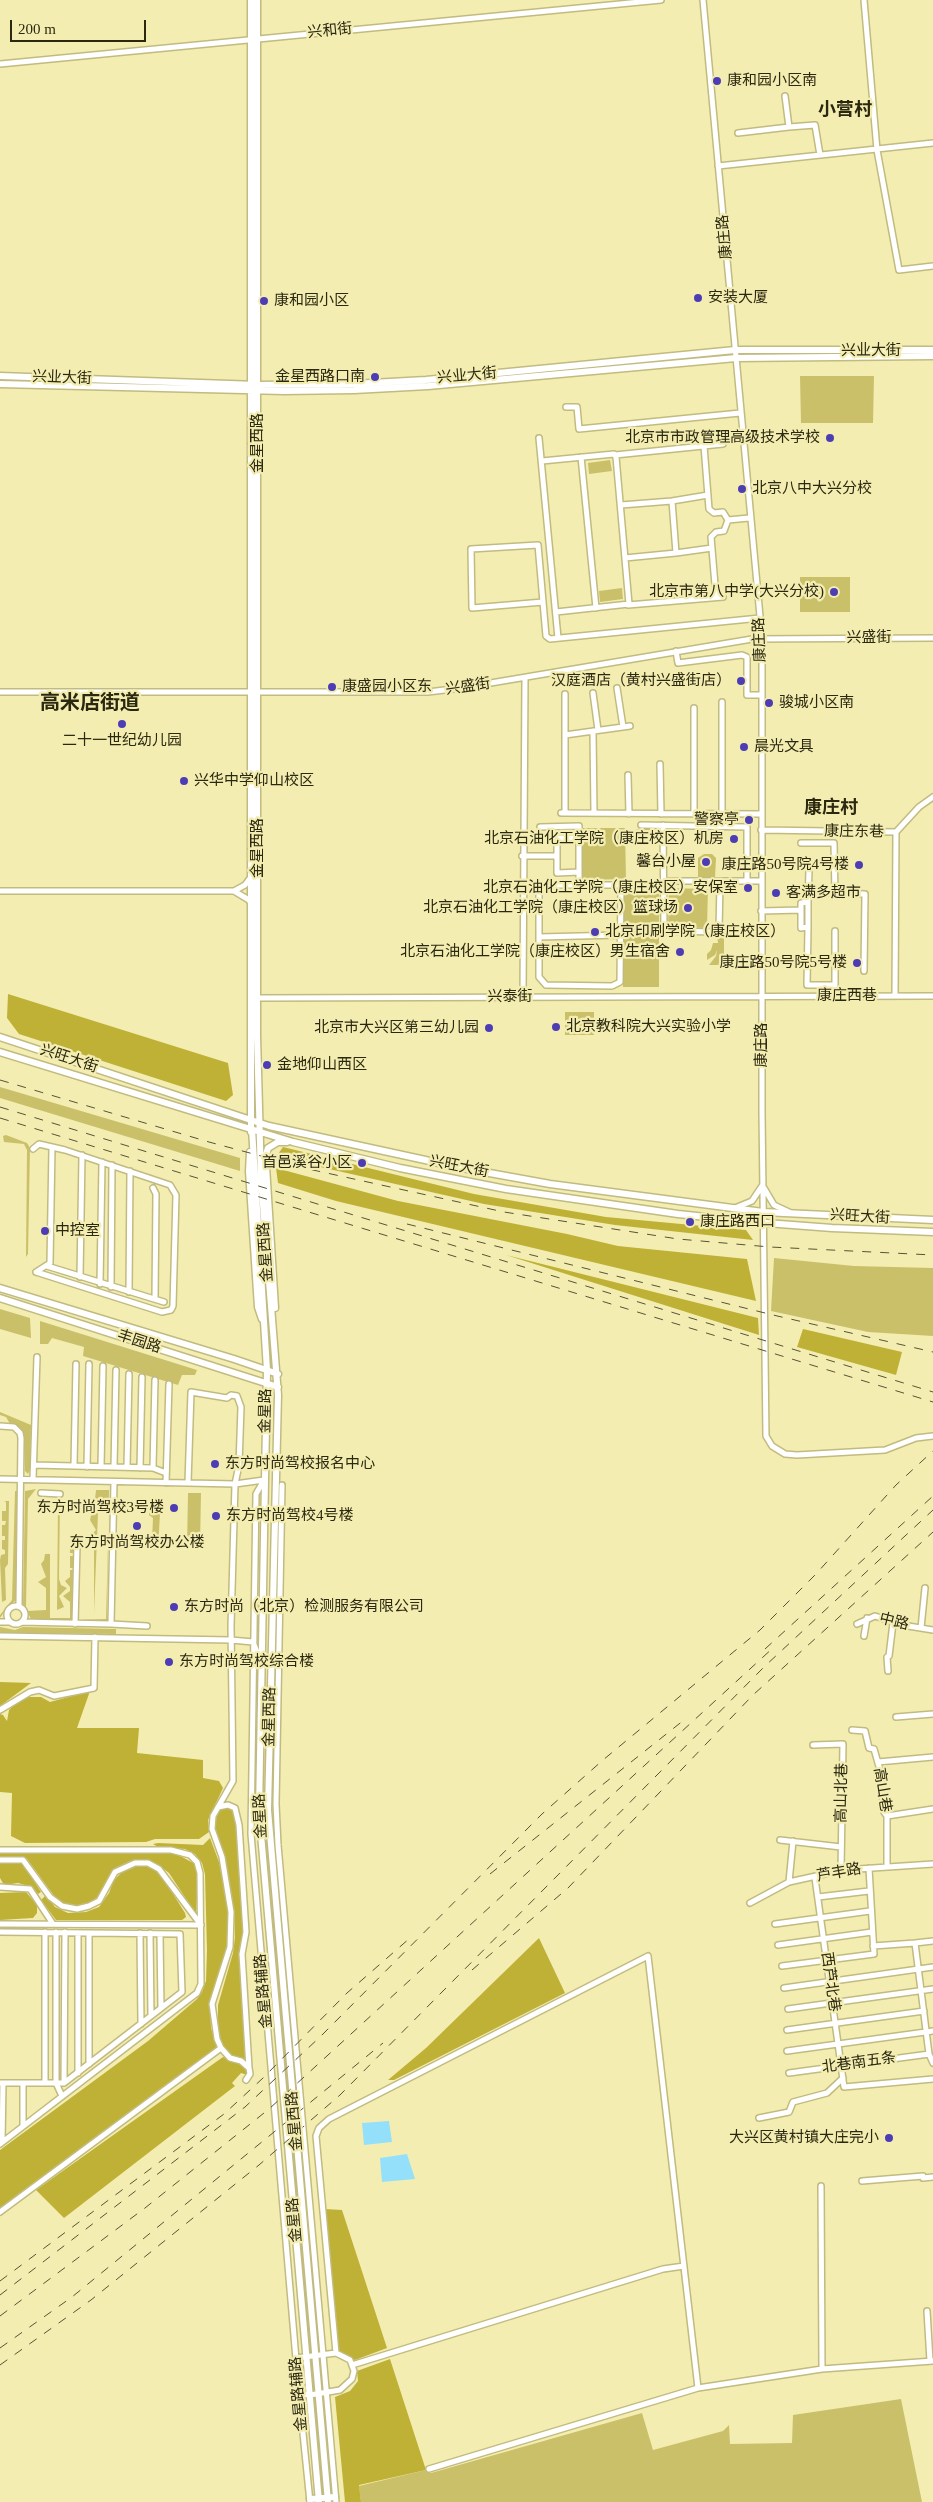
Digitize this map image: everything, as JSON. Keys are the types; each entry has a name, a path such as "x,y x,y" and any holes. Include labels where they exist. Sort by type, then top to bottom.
{"main road":[{"name":"金星西路","path":"251,0 254,39 257,998 255,1121"},
{"name":"金星西路","path":"254,39 258,0"},
{"name":"兴业大街","path":"0,384 255,387 353,384 426,380 736,354 933,350"},
{"name":"兴业大街","path":"736,354 933,356"},
{"name":"兴业大街","path":"0,376 255,387"},
{"name":"金星西路","path":"255,692 252,875 255,1130 259,1150 278,1374 268,1810 315,2355 332,2500"},
{"name":"兴旺大街","path":"0,1037 255,1121 462,1168 550,1184 687,1204 763,1212 933,1220"},
{"name":"兴旺大街","path":"0,1052 293,1142 400,1168 506,1189 678,1214 764,1223 841,1229 933,1232"},
{"name":"金星路","path":"255,1130 249,1171 258,1307 265,1327 267,1370 259,1811 319,2500"},
{"path":"261,1179 268,1148 278,1142 293,1142"},
{"path":"259,1150 266,1166 275,1296 274,1339"},
{"name":"丰园路","path":"0,1288 278,1374"},
{"name":"丰园路","path":"0,1298 278,1387"},
{"path":"230,1371 236,1368 237,1360"},
{"path":"310,2500 332,2500"}],"street":[{"name":"兴和街","path":"0,64 661,0"},
{"name":"康庄路","path":"703,0 736,354 749,518 762,638 761,910 766,1436 772,1446 785,1454 797,1455 885,1450 916,1438 933,1436"},
{"path":"864,0 877,150 899,270 933,266"},
{"path":"785,96 789,128"},
{"path":"738,133 815,125 820,155"},
{"path":"718,166 933,143"},
{"path":"566,407 577,406 579,429 740,413"},
{"path":"540,438 558,638"},
{"path":"542,461 723,444"},
{"path":"704,446 710,509 714,513 723,512 728,520"},
{"path":"615,455 621,506 628,605"},
{"path":"582,457 596,608"},
{"path":"621,506 708,495"},
{"path":"672,501 676,553"},
{"path":"728,520 749,518"},
{"path":"716,597 711,537 716,532 724,531 728,520"},
{"path":"543,602 472,608 471,548 538,545 546,636 550,639 760,618"},
{"path":"625,558 712,548"},
{"path":"556,612 723,597"},
{"name":"兴盛街","path":"0,692 428,692 525,678 762,638 933,638"},
{"path":"676,651 678,663 742,655 747,657 747,695 761,695"},
{"path":"523,997 522,856 525,678"},
{"path":"617,688 623,727"},
{"path":"593,693 596,731 594,813"},
{"path":"565,694 563,813 761,814"},
{"path":"722,702 722,814"},
{"path":"694,708 694,814"},
{"path":"565,735 630,726"},
{"path":"660,764 661,814"},
{"path":"628,775 629,814"},
{"name":"康庄东巷","path":"761,830 896,832 919,807 933,797"},
{"path":"641,825 747,827 747,881"},
{"path":"663,825 664,931 720,932 720,881"},
{"path":"540,827 580,826 579,885"},
{"path":"895,996 896,832"},
{"path":"579,872 557,873 557,838 580,838"},
{"path":"801,843 834,843 835,894"},
{"path":"522,856 557,856"},
{"path":"809,870 807,985 835,985 835,931"},
{"path":"0,891 234,891 245,885 252,875"},
{"path":"663,881 761,881"},
{"path":"539,885 621,885 620,935 620,982 612,986 546,985 539,977 539,885"},
{"path":"234,891 249,900 252,906"},
{"path":"826,893 865,894 864,971"},
{"path":"808,902 801,903 800,928 808,927"},
{"path":"761,910 801,910"},
{"path":"539,937 620,935"},
{"name":"兴泰街","path":"257,998 762,996"},
{"name":"康庄西巷","path":"762,996 933,996"},
{"path":"33,1150 39,1144 52,1147 170,1184 176,1195 174,1300 171,1310 162,1312 36,1272 50,1263 52,1147"},
{"path":"80,1277 82,1155"},
{"path":"100,1284 102,1162"},
{"path":"111,1287 112,1165"},
{"path":"129,1292 130,1171"},
{"path":"735,1208 752,1201 763,1185 774,1205 794,1214"},
{"path":"153,1188 156,1194 155,1299"},
{"path":"47,1266 100,1284 164,1302"},
{"path":"33,1479 37,1358"},
{"path":"74,1466 76,1364"},
{"path":"87,1466 89,1364"},
{"path":"101,1467 103,1366"},
{"path":"114,1467 116,1370"},
{"path":"127,1468 129,1374"},
{"path":"140,1468 142,1377"},
{"path":"153,1468 155,1380"},
{"path":"166,1483 168,1384"},
{"path":"188,1483 191,1392 226,1398 231,1395 240,1400 239,1465 235,1484 231,1640 233,1781 213,1816 212,1829 222,1857 232,1912 230,1947 212,2004 217,2039 221,2048 230,2058 241,2060 249,2068"},
{"path":"0,1426 14,1428 20,1433 19,1605 25,1615 22,1622"},
{"path":"34,1465 153,1468 166,1473"},
{"path":"0,1478 235,1484 264,1480"},
{"name":"金星路辅路","path":"264,1480 256,1494 251,1834 299,2394 310,2500"},
{"path":"110,1624 114,1482"},
{"name":"金星路辅路","path":"282,1486 276,1804 327,2393 332,2500"},
{"path":"41,1493 60,1494"},
{"path":"75,1624 77,1545"},
{"path":"921,1628 924,1588"},
{"path":"10,1622 8,1612 12,1607 19,1605"},
{"name":"中路","path":"857,1624 875,1616 894,1623 933,1630"},
{"path":"864,1636 867,1618"},
{"path":"0,1622 17,1624 22,1622 147,1626"},
{"path":"888,1672 887,1657 889,1656 894,1623"},
{"path":"0,1636 253,1642 261,1664"},
{"path":"0,1710 30,1692 40,1690 54,1696 94,1688 95,1638"},
{"path":"896,1717 933,1714"},
{"name":"高山巷","path":"852,1730 865,1731 869,1748 874,1749 878,1762 884,1812 887,1816 887,1867"},
{"name":"高山北巷","path":"813,1745 843,1744 841,1870"},
{"path":"878,1762 933,1757"},
{"path":"218,1807 228,1805 234,1808 238,1825 246,1932 242,1954 250,2074 246,2080"},
{"path":"887,1816 933,1809"},
{"path":"780,1840 842,1847"},
{"path":"789,1882 793,1841"},
{"path":"0,1850 182,1851 197,1862 200,1873 201,1925 201,1984 197,1993 1,2143"},
{"path":"0,1860 22,1860 50,1897 62,1906 77,1909 99,1901 115,1872 135,1863 148,1863 159,1869 201,1925"},
{"name":"芦丰路","path":"750,1903 789,1882 815,1878 841,1870 933,1864"},
{"path":"782,1966 874,1954 872,1946 869,1868"},
{"name":"西芦北巷","path":"815,1878 844,2087 933,2079"},
{"path":"0,1887 30,1889 53,1924"},
{"path":"818,1898 869,1891"},
{"path":"775,1924 870,1911"},
{"path":"0,1924 201,1925"},
{"path":"0,1932 180,1934 182,1992 64,2084 1,2084 1,2143"},
{"path":"45,1932 45,2084"},
{"path":"56,1932 56,2084 62,2096"},
{"path":"64,2084 65,1932"},
{"path":"778,1945 872,1932"},
{"path":"78,1933 78,2073"},
{"path":"89,1933 89,2064"},
{"path":"140,1933 141,2024"},
{"path":"150,1934 151,2015"},
{"path":"160,1934 161,2008"},
{"path":"872,1946 933,1941"},
{"path":"915,1942 929,2054 933,2064"},
{"path":"336,2353 316,2136 319,2128 329,2119 648,1956 698,2388"},
{"path":"784,1988 933,1968"},
{"path":"788,2009 933,1989"},
{"path":"787,2030 924,2011"},
{"path":"787,2051 933,2031"},
{"path":"0,2212 221,2048"},
{"name":"北巷南五条","path":"789,2073 929,2054"},
{"path":"759,2118 789,2112 793,2102 827,2093 843,2078"},
{"path":"23,2084 23,2126"},
{"path":"862,2181 933,2177"},
{"path":"821,2186 822,2369"},
{"path":"352,2365 663,2269 684,2266"},
{"path":"429,2469 698,2388 822,2369 931,2361 927,2311"},
{"path":"296,2358 336,2353 350,2360 354,2371 348,2385 340,2390 310,2396 299,2394"}],"shaded area":[{"path":"800,376 874,376 873,423 801,423"},
{"path":"610,460 612,471 589,474 588,463"},
{"path":"800,577 850,577 850,612 800,612"},
{"path":"622,588 623,599 600,602 599,591"},
{"path":"583,828 625,828 626,879 583,880"},
{"path":"655,828 656,845 646,846 641,837 633,836 634,830"},
{"path":"704,854 712,854 716,858 715,878 698,878 698,858"},
{"path":"623,886 659,886 659,987 623,987"},
{"name":"北京石油化工学院（康庄校区）篮球场","path":"669,888 708,889 707,928 668,927"},
{"path":"724,931 724,965 709,965 716,956 717,950 715,955 707,960 707,954 711,950 713,943 718,943 717,936"},
{"path":"8,994 228,1063 233,1095 226,1101 19,1034 7,1018"},
{"path":"565,1012 594,1012 594,1035 565,1035"},
{"path":"0,1087 240,1158 240,1171 0,1098"},
{"path":"6,1135 27,1143 30,1148 28,1254 26,1257 27,1150 24,1144 4,1142 3,1136"},
{"path":"283,1147 474,1194 606,1217 746,1230 753,1240 615,1225 484,1204 276,1157"},
{"path":"276,1168 398,1201 567,1234 618,1246 747,1259 756,1301 336,1201 278,1183"},
{"path":"506,1255 758,1318 759,1335"},
{"path":"774,1258 854,1266 933,1268 933,1336 868,1332 771,1311"},
{"path":"0,1309 30,1318 31,1338 0,1329"},
{"path":"40,1321 197,1370 195,1375 182,1375 178,1385 83,1356 84,1347 52,1338 48,1344 40,1344"},
{"path":"803,1329 902,1352 896,1375 797,1347"},
{"path":"0,1412 31,1425 30,1470 28,1474 25,1471 24,1433 19,1428 10,1424 6,1417 0,1415"},
{"path":"36,1489 28,1499 26,1608 23,1604 25,1491"},
{"path":"96,1490 109,1490 109,1504 106,1500 95,1499"},
{"path":"15,1491 18,1491 16,1600 0,1618 0,1615 12,1600"},
{"path":"188,1493 201,1493 200,1547 187,1547"},
{"path":"60,1500 59,1579 61,1585 67,1588 59,1596 64,1607 57,1610 58,1505"},
{"path":"4,1501 9,1501 8,1564 5,1568 6,1600 2,1602 0,1560 1,1555 5,1554 5,1550 2,1549 2,1540 5,1540 5,1536 2,1536 2,1525 5,1525 6,1521 2,1521 2,1511 6,1511 6,1502"},
{"path":"92,1511 98,1513 94,1613 94,1546 88,1538 96,1530 90,1520"},
{"path":"149,1513 160,1513 158,1550 148,1548 148,1542 152,1540 153,1518"},
{"path":"108,1524 107,1620 78,1620 106,1619"},
{"path":"70,1547 75,1549 73,1619 31,1619 27,1611 46,1610 46,1588 38,1582 46,1577 41,1564 45,1554 50,1554 50,1618 70,1618 70,1602 63,1596 70,1591 70,1587 65,1581 70,1577 70,1570 74,1570 74,1568 70,1568 70,1556 73,1556 74,1553 70,1553"},
{"path":"0,1627 15,1630 23,1627 116,1629 116,1634 0,1633"},
{"path":"0,1682 31,1683 0,1706"},
{"path":"90,1691 77,1728 139,1728 137,1753 203,1760 203,1778 219,1781 223,1788 208,1820 209,1832 199,1839 155,1839 146,1842 25,1843 11,1836 12,1793 0,1792 0,1714 7,1721 9,1710 19,1700 29,1697 41,1697 50,1702"},
{"path":"228,1807 235,1812 243,1932 239,1957 247,2057 243,2060 230,2054 222,2044 218,2028 218,2005 233,1953 235,1937 234,1908 215,1825 219,1808"},
{"path":"210,1838 219,1862 229,1912 228,1946 210,2006 211,2028 217,2047 0,2208 0,2150 148,2041 197,1999 202,1992 206,1981 207,1951 205,1874 202,1863 195,1854 185,1849 158,1847 153,1844 203,1845"},
{"path":"173,1852 195,1864 198,1880 196,1914 169,1873 157,1864 148,1861 130,1861 115,1868 98,1897 85,1905 71,1905 61,1903 55,1897 27,1859 0,1858 0,1853"},
{"path":"0,1863 23,1863 41,1892 38,1894 25,1885 18,1883 4,1885 0,1878"},
{"path":"145,1866 155,1870 163,1878 185,1913 186,1917 182,1920 56,1920 41,1900 46,1895 55,1907 68,1913 86,1912 99,1907 109,1893 114,1880 123,1871 130,1867"},
{"path":"26,1892 37,1905 37,1913 33,1918 0,1920 0,1893"},
{"path":"539,1938 565,1993 394,2080 388,2080 426,2048"},
{"path":"223,2057 244,2066 248,2072 247,2075 241,2073 232,2083 235,2086 64,2218 36,2190"},
{"path":"325,2209 342,2210 387,2348 355,2360 338,2350"},
{"path":"390,2359 426,2470 359,2485 361,2502 345,2502 335,2397 350,2391 358,2381 357,2371"},
{"path":"901,2399 922,2502 361,2502 359,2486 426,2470 431,2473 642,2413 653,2450 723,2431 729,2425 730,2444 792,2443 793,2415"}],"water":[{"path":"389,2121 392,2142 364,2145 362,2123"},
{"path":"407,2154 415,2179 382,2182 380,2158"}],"railway":[{"path":"0,1080 209,1142 313,1170 504,1212 678,1239 770,1247 933,1255"},
{"path":"0,1107 933,1392"},
{"path":"0,1118 933,1402"},
{"path":"407,1224 773,1315 933,1352"},
{"path":"0,2295 245,2107 321,2036 542,1814 603,1760 760,1630 816,1574 896,1485 933,1451"},
{"path":"765,1649 933,1496"},
{"path":"0,2365 91,2300 259,2165 340,2095 765,1666 933,1510"},
{"path":"472,1970 568,1888 753,1695 933,1532"},
{"path":"0,2316 145,2208 269,2109 774,1647"},
{"path":"490,1874 684,1720"},
{"path":"0,2281 224,2114 263,2078 347,1993 410,1938"},
{"path":"0,2348 72,2297 383,2043"}],"place":[{"name":"康和园小区南","path":"717,81"},
{"name":"安装大厦","path":"698,298"},
{"name":"康和园小区","path":"264,301"},
{"name":"金星西路口南","path":"375,377"},
{"name":"北京市市政管理高级技术学校","path":"830,438"},
{"name":"北京八中大兴分校","path":"742,489"},
{"name":"北京市第八中学(大兴分校)","path":"834,592"},
{"name":"汉庭酒店（黄村兴盛街店）","path":"741,681"},
{"name":"康盛园小区东","path":"332,687"},
{"name":"骏城小区南","path":"769,703"},
{"name":"二十一世纪幼儿园","path":"122,724"},
{"name":"晨光文具","path":"744,747"},
{"name":"兴华中学仰山校区","path":"184,781"},
{"name":"警察亭","path":"749,820"},
{"name":"北京石油化工学院（康庄校区）机房","path":"734,839"},
{"name":"馨台小屋","path":"706,862"},
{"name":"康庄路50号院4号楼","path":"859,865"},
{"name":"北京石油化工学院（康庄校区）安保室","path":"748,888"},
{"name":"客满多超市","path":"776,893"},
{"name":"北京石油化工学院（康庄校区）篮球场","path":"688,908"},
{"name":"北京印刷学院（康庄校区）","path":"595,932"},
{"name":"北京石油化工学院（康庄校区）男生宿舍","path":"680,952"},
{"name":"康庄路50号院5号楼","path":"857,963"},
{"name":"北京教科院大兴实验小学","path":"556,1027"},
{"name":"北京市大兴区第三幼儿园","path":"489,1028"},
{"name":"金地仰山西区","path":"267,1065"},
{"name":"首邑溪谷小区","path":"362,1163"},
{"name":"康庄路西口","path":"690,1222"},
{"name":"中控室","path":"45,1231"},
{"name":"东方时尚驾校报名中心","path":"215,1464"},
{"name":"东方时尚驾校3号楼","path":"174,1508"},
{"name":"东方时尚驾校4号楼","path":"216,1516"},
{"name":"东方时尚驾校办公楼","path":"137,1526"},
{"name":"东方时尚（北京）检测服务有限公司","path":"174,1607"},
{"name":"东方时尚驾校综合楼","path":"169,1662"},
{"name":"大兴区黄村镇大庄完小","path":"889,2138"}],"district":[{"name":"小营村","path":"845,110"},
{"name":"高米店街道","path":"90,704"},
{"name":"康庄村","path":"831,808"}]}
